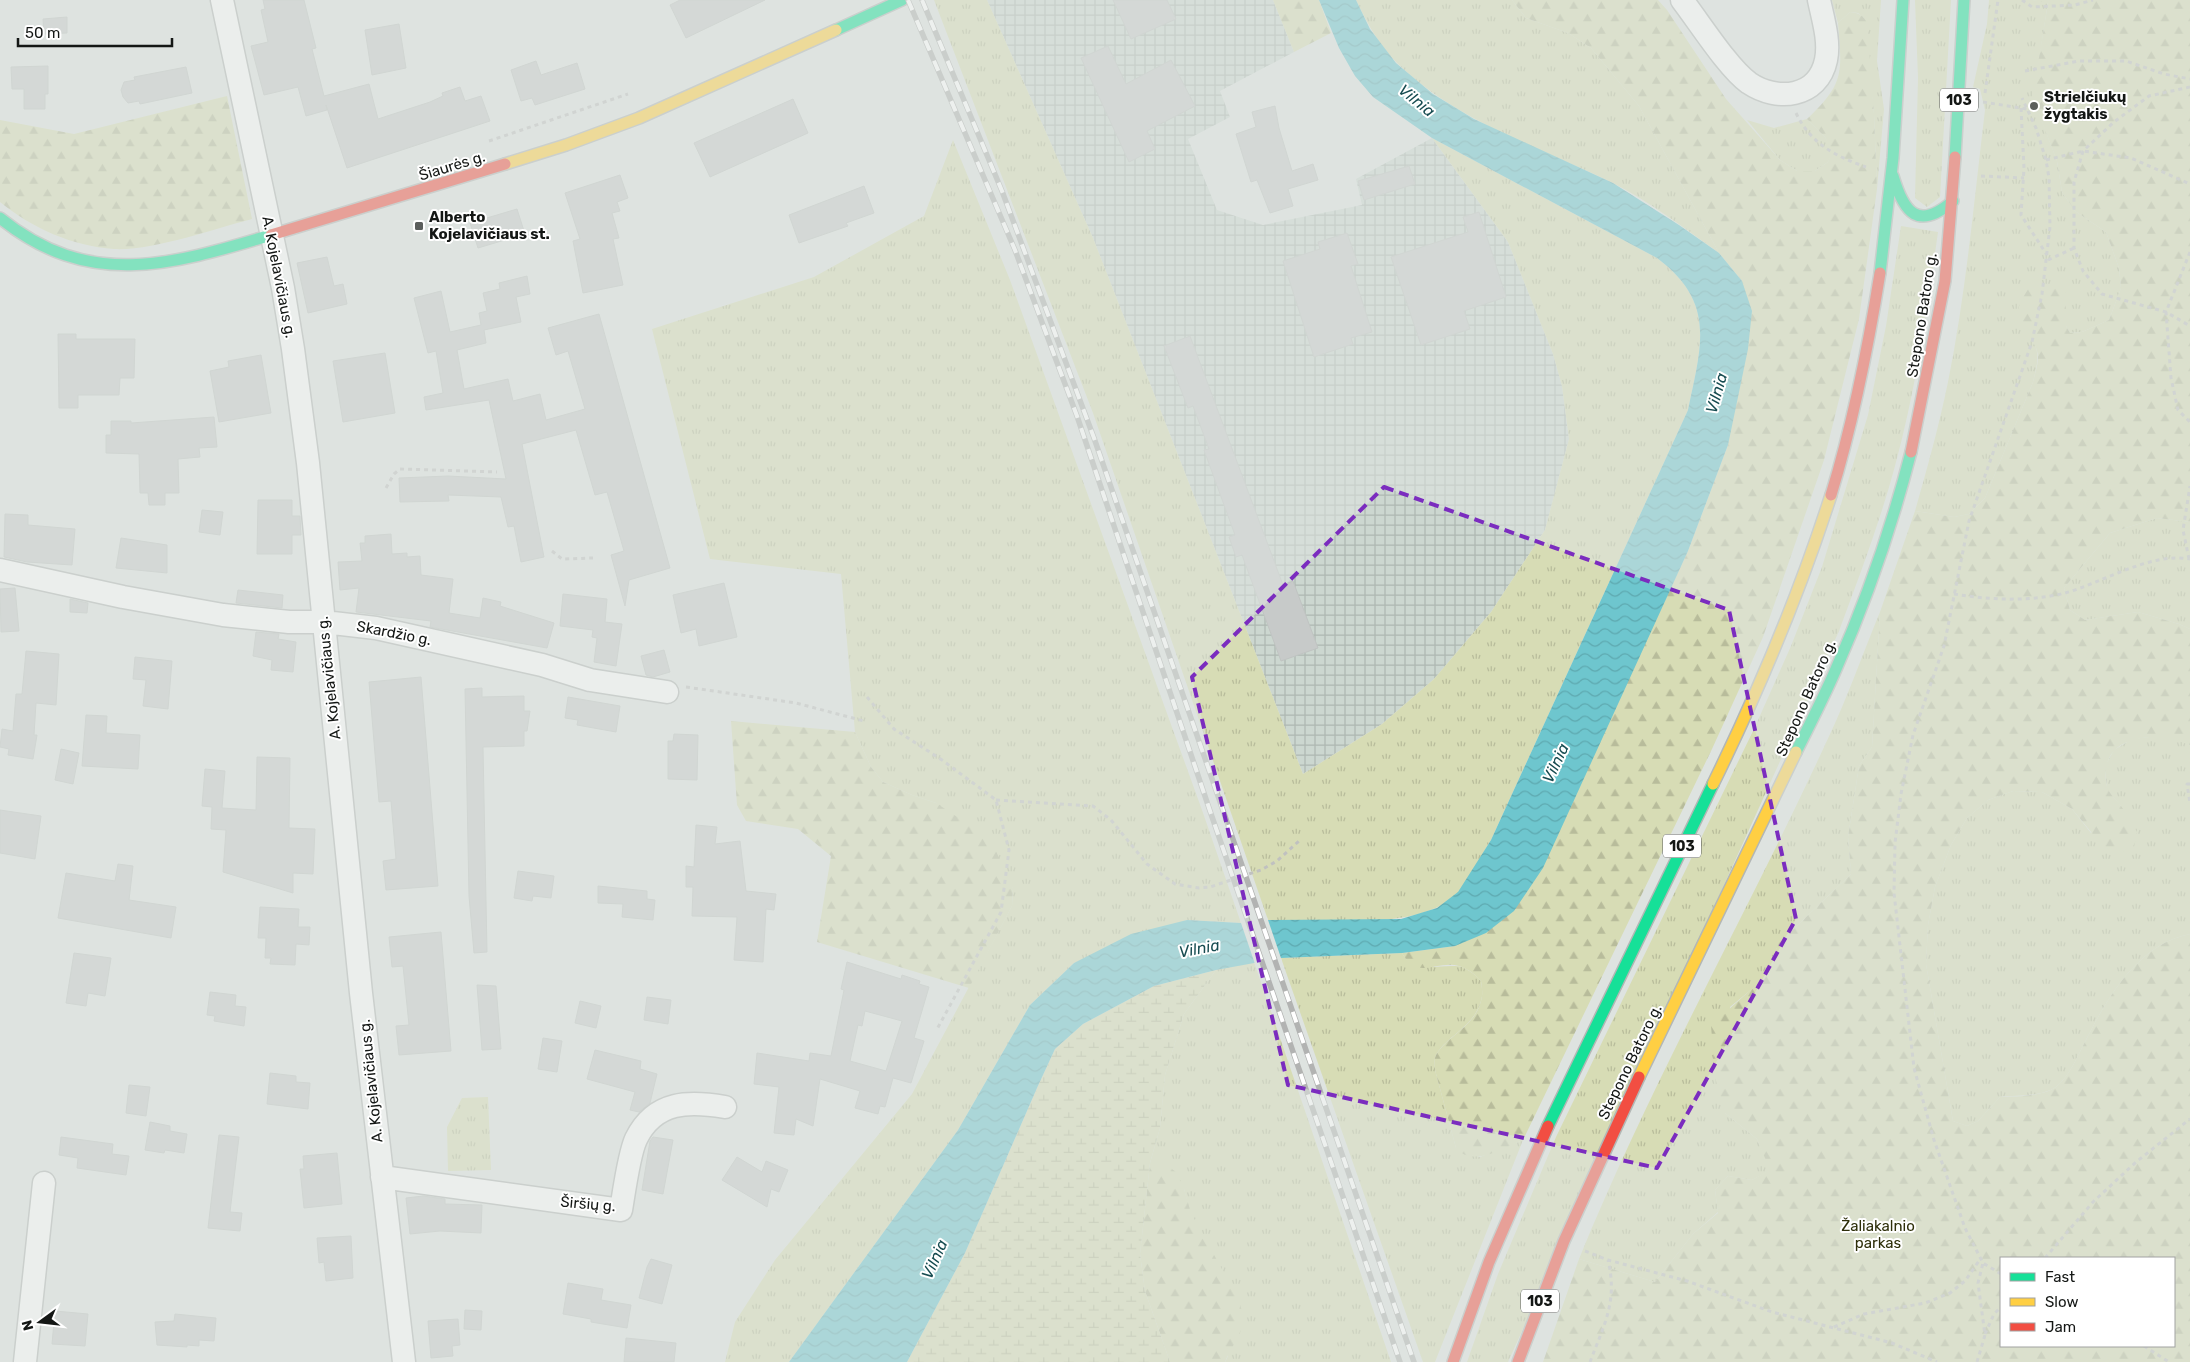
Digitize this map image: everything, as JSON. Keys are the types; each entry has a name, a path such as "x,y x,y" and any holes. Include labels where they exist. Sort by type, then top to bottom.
{"main road":[{"name":"Šiaurės g.","path":"0,218 30,240 58,254 106,266 131,267 169,263 221,250 566,146 639,118 902,0"},
{"name":"103","path":"1453,1362 1463,1329 1506,1215 1600,1015 1742,723 1789,615 1827,506 1853,417 1873,316 1893,175 1903,0"},
{"name":"Stepono Batoro g.","path":"1518,1362 1564,1241 1580,1206 1836,670 1869,589 1897,505 1917,427 1945,281 1953,201 1964,0"},
{"path":"1893,175 1902,202 1906,209 1916,216 1923,217 1938,214 1953,201"}],"street":[{"name":"A. Kojelavičiaus g.","path":"222,0 283,288 295,358 308,463 361,993 404,1362"},
{"path":"1682,0 1730,64 1749,83 1762,89 1788,96 1803,91 1815,82 1821,74 1826,60 1826,33 1819,0"},
{"name":"Skardžio g.","path":"0,570 123,597 223,615 289,622 324,622 376,628 542,664 590,680 673,689"},
{"name":"Širšių g.","path":"382,1177 621,1210 635,1140 651,1120 668,1108 687,1103 725,1107"},
{"path":"25,1362 44,1183"}],"path":[{"path":"2022,0 2032,7 2075,5 2093,0"},
{"path":"2025,71 2079,62 2126,61 2164,74 2190,79"},
{"path":"2190,87 2149,96 2114,122 2083,151 2074,182 2074,248 2083,272 2102,294 2166,312 2190,326"},
{"path":"480,144 628,94"},
{"path":"1788,96 1802,125 1818,142 1837,157 1866,167"},
{"path":"2000,1273 1983,1263 1965,1228 1934,1140 1914,1068 1894,893 1894,843 1901,794 1913,735 1944,646 1969,521 2032,342 2047,258 2050,190 2046,160 2036,128 2022,98"},
{"path":"1983,102 2027,109"},
{"path":"2021,108 2024,178 2021,215 2047,258"},
{"path":"2046,160 2083,151 2131,158 2190,184"},
{"path":"1981,176 2024,178"},
{"path":"2047,258 2074,248"},
{"path":"2190,252 2166,312 2171,378 2178,410 2190,422"},
{"path":"386,488 394,474 400,469 497,472"},
{"path":"1954,594 1982,599 2016,599 2065,593 2119,571 2168,559 2190,559 2183,530 2190,486"},
{"path":"552,551 562,559 593,558"},
{"path":"673,689 796,703 864,721"},
{"path":"867,697 894,729 942,760 996,800 1093,806 1111,820 1147,864 1175,884 1199,888 1210,887 1261,870 1277,861 1299,841"},
{"path":"2190,784 2187,784 2190,803"},
{"path":"936,1031 1001,912 1010,850 996,800"},
{"path":"2046,1257 2094,1202 2136,1162 2190,1119"},
{"path":"1579,1248 1608,1260 1687,1281 1772,1312 1892,1343 1937,1362"},
{"path":"1834,1328 1864,1314 1925,1303 1950,1293 1965,1282 1980,1258"},
{"path":"1590,1362 1609,1313 1612,1298 1612,1278 1608,1260"},
{"path":"1983,1263 1978,1283 1985,1335"},
{"path":"1977,1362 1985,1335 1994,1314 2000,1308"},
{"path":"2146,1347 2169,1362"}],"highlighted area":[{"path":"1384,487 1729,610 1796,919 1657,1168 1288,1085 1192,677"}],"shaded area":[{"path":"987,0 1273,0 1294,52 1220,91 1230,117 1188,139 1217,210 1263,225 1362,205 1356,179 1432,138 1508,242 1553,354 1562,386 1569,439 1545,530 1491,612 1434,679 1382,724 1303,774 1093,238"}],"green space":[{"path":"934,0 987,0 1093,238 1303,774 1382,724 1434,679 1491,612 1545,530 1569,439 1562,386 1553,354 1508,242 1432,138 1657,258 1676,275 1689,292 1697,309 1700,327 1700,346 1688,410 1491,840 1462,888 1441,905 1419,914 1395,919 1341,922 1268,920 1093,413"},
{"path":"1273,0 1319,0 1331,33 1294,52"},
{"path":"1356,0 1512,0 1526,18 1568,33 1591,48 1639,106 1719,253 1666,215 1625,189 1499,131 1445,101 1397,63 1374,33"},
{"path":"1512,0 1658,0 1667,10 1726,99 1780,160 1797,171 1815,171 1828,162 1832,152 1825,137 1807,119 1835,86 1840,66 1838,23 1850,12 1860,15 1867,23 1874,114 1877,189 1859,319 1824,460 1763,637 1712,749 1523,1140 1488,1154 1471,1156 1463,1154 1456,1148 1435,1070 1435,1058 1444,1045 1472,1019 1477,1011 1482,996 1481,981 1471,972 1459,966 1442,965 1421,968 1414,966 1402,953 1455,946 1620,697 1688,551 1728,445 1742,281 1719,253 1639,106 1591,48 1568,33 1526,18"},
{"path":"1832,0 1881,0 1877,61 1884,109 1877,189 1874,114 1864,18 1858,13 1850,12 1838,23"},
{"path":"1915,0 1951,0 1940,197 1927,207 1915,198 1918,78"},
{"path":"1989,0 2048,2 2031,112 2039,113 2057,161 2062,192 2075,211 2106,232 2119,268 2121,288 2109,320 2082,332 2070,333 2066,326 2066,293 2035,345 2037,359 2033,382 1985,498 1969,514 1954,517 1915,511 1933,447 1960,315 1985,110 1980,89 1973,87 1987,24"},
{"name":"Žaliakalnio parkas","path":"2032,0 2190,0 2190,522 2157,518 2110,533 2064,588 2070,610 2085,620 2138,612 2190,629 2190,745 2176,740 2145,738 2119,746 2110,756 2106,769 2107,787 2137,832 2134,847 2119,853 2106,850 2072,809 2042,792 2013,791 1988,800 1967,818 1951,845 1935,887 1928,925 1926,964 1953,1121 1967,1126 1978,1121 2000,1097 2043,1093 2061,1083 2076,1060 2103,1008 2126,975 2155,949 2171,940 2190,934 2190,1362 1543,1362 1579,1259 1655,1282 1693,1234 1718,1213 1715,1190 1728,1176 1752,1180 1770,1170 1757,1139 1725,1113 1715,1077 1711,1025 1762,980 1779,943 1851,874 1848,837 1859,766 1872,747 1880,612 1915,511 1954,517 1969,514 1985,498 2033,382 2037,367 2038,355 2036,349 2021,324 2018,313 2021,301 2029,288 2060,283 2066,293 2066,326 2070,333 2082,332 2109,320 2121,288 2119,268 2106,232 2075,211 2062,192 2057,161 2039,114 2030,112 2048,3"},
{"path":"227,96 252,219 147,247 114,249 83,244 53,234 25,220 0,202 0,120 74,134"},
{"path":"1807,119 1825,137 1833,152 1828,162 1815,171 1797,171 1780,160 1747,120 1774,128"},
{"path":"953,140 1010,280 1202,810 1241,923 1187,920 1074,963 1030,1005 958,1130 789,1362 725,1362 735,1322 775,1260 912,1094 1012,906 1013,888 936,803 883,782 871,767 855,732 841,574 710,559 652,329 814,277 924,216"},
{"path":"1901,226 1938,232 1925,320 1915,379 1895,466 1876,529 1839,631 1508,1362 1467,1362 1498,1274 1556,1137 1754,729 1791,646 1822,567 1868,415 1886,326"},
{"path":"2157,518 2190,522 2190,629 2138,612 2085,620 2070,610 2064,588 2110,533"},
{"path":"1880,612 1872,747 1859,766 1848,837 1851,874 1779,943 1763,980 1730,1007 1725,1113 1757,1139 1771,1170 1752,1180 1728,1176 1715,1190 1718,1212 1693,1234 1655,1282 1579,1259 1639,1123 1772,856 1836,721"},
{"path":"731,721 855,732 871,767 883,782 936,803 968,824 995,849 1013,888 1012,906 969,988 817,942 831,856 798,829 746,821 737,805"},
{"path":"2159,736 2176,739 2190,745 2190,934 2171,940 2155,949 2126,975 2103,1008 2069,1072 2056,1087 2036,1094 2000,1097 1978,1121 1967,1126 1953,1121 1926,964 1928,925 1935,887 1951,845 1967,818 1988,800 2013,791 2042,792 2072,809 2091,833 2121,806 2107,790 2105,766 2114,750 2132,739"},
{"path":"1402,953 1412,964 1426,967 1459,966 1470,971 1481,981 1482,996 1477,1010 1465,1026 1444,1044 1435,1059 1435,1070 1456,1148 1480,1157 1523,1140 1435,1362 1423,1362 1281,958"},
{"path":"1254,962 1391,1362 1225,1362 1228,1356 1184,1189 1150,1163 1160,1128 1165,1075 1184,1014 1216,970"},
{"path":"1216,970 1184,1014 1165,1075 1160,1128 1150,1163 1140,1254 1145,1291 1170,1362 907,1362 965,1253 1055,1049 1083,1024 1154,986"},
{"path":"488,1097 491,1170 448,1171 447,1127 462,1098"},
{"path":"1150,1163 1169,1167 1176,1172 1184,1189 1191,1213 1240,1302 1242,1313 1241,1329 1225,1362 1170,1362 1145,1291 1140,1254"}],"water":[{"name":"Vilnia","path":"1319,0 1356,0 1370,29 1396,63 1433,94 1474,119 1613,183 1719,253 1742,281 1752,311 1748,349 1728,445 1688,551 1543,868 1514,911 1486,933 1455,946 1402,953 1281,958 1216,970 1154,986 1083,1024 1055,1049 965,1253 907,1362 789,1362 958,1130 1030,1005 1074,963 1131,934 1187,920 1241,923 1268,920 1401,919 1437,908 1458,892 1491,840 1688,410 1700,346 1700,327 1697,309 1689,292 1676,275 1657,258 1432,138 1373,97 1355,76 1339,48"}],"pier":[{"path":"1267,917 1282,961 1255,964 1240,920"}],"building":[{"path":"263,0 304,0 316,48 312,49 324,96 369,84 378,119 430,102 443,96 442,93 460,87 465,101 481,96 490,121 347,168 326,105 327,110 306,116 298,87 264,95 251,46 268,42 261,10 265,9"},
{"path":"680,0 765,0 686,38 670,5"},
{"path":"1113,0 1167,0 1176,19 1131,39"},
{"path":"67,17 67,33 44,34 43,19"},
{"path":"399,24 406,68 372,75 365,30"},
{"path":"1108,46 1126,84 1171,60 1195,106 1147,131 1155,149 1129,162 1081,58"},
{"path":"536,61 541,75 577,63 585,89 535,105 532,98 521,101 511,70"},
{"path":"48,66 48,94 45,94 45,109 24,109 24,89 12,89 11,67"},
{"path":"186,67 192,93 140,104 139,101 128,103 123,97 121,90 124,82 135,80 134,77"},
{"path":"793,99 808,133 710,177 694,143"},
{"path":"1275,106 1279,128 1292,171 1313,164 1318,180 1288,189 1293,206 1270,213 1257,180 1251,182 1236,134 1256,127 1252,112"},
{"path":"1409,166 1415,184 1364,200 1358,181"},
{"path":"620,175 628,198 617,202 620,211 612,213 619,238 613,239 623,285 583,293 573,241 580,239 565,193"},
{"path":"864,186 874,213 846,223 848,226 799,243 789,215"},
{"path":"517,209 525,234 478,248 470,223"},
{"path":"1479,212 1506,297 1464,311 1470,329 1421,345 1391,257 1468,232 1463,217"},
{"path":"1347,233 1358,264 1351,266 1372,332 1351,338 1353,344 1314,357 1283,261 1320,249 1318,242"},
{"path":"327,257 334,286 343,284 347,304 308,313 297,263"},
{"path":"527,276 530,294 516,297 521,322 484,330 486,343 457,350 464,389 508,379 513,401 540,394 546,420 585,409 568,351 556,355 548,328 599,314 670,568 629,580 625,606 611,555 624,551 607,492 595,495 576,430 522,444 544,557 521,562 514,526 508,527 501,497 448,495 449,501 400,502 399,478 448,476 506,479 489,400 426,410 424,397 443,393 436,351 428,353 414,298 441,291 450,332 481,325 479,313 487,311 483,293 500,289 499,283"},
{"path":"58,334 76,334 76,339 135,339 134,378 120,378 119,395 78,395 78,408 59,408"},
{"path":"1190,336 1283,585 1293,581 1318,648 1281,661 1242,555 1236,557 1229,537 1235,535 1204,450 1209,449 1193,406 1188,408 1164,346"},
{"path":"385,353 395,413 343,422 333,361"},
{"path":"261,355 271,413 219,422 210,371 229,367 228,361"},
{"path":"214,417 217,447 199,448 200,457 178,459 179,493 165,493 165,505 149,505 148,493 140,493 139,454 106,453 106,435 111,435 111,421 131,421 131,423"},
{"path":"258,500 292,500 292,516 300,516 301,535 292,535 292,554 257,554"},
{"path":"202,510 223,512 220,535 199,532"},
{"path":"5,514 28,515 28,525 75,529 72,565 27,562 4,557"},
{"path":"391,534 392,554 407,553 407,557 420,556 421,575 453,579 449,613 480,618 483,598 501,602 500,606 554,623 547,648 430,627 431,621 356,612 359,588 340,590 338,562 362,561 360,543 365,543 365,536"},
{"path":"121,538 167,545 167,573 116,568"},
{"path":"724,583 737,637 699,646 696,629 681,633 673,595"},
{"path":"15,588 19,631 1,632 0,589"},
{"path":"238,590 283,595 282,608 236,603"},
{"path":"563,594 607,599 605,622 622,624 616,666 594,662 597,638 592,637 593,630 560,626"},
{"path":"70,599 88,603 87,613 70,612"},
{"path":"256,632 279,634 278,639 296,642 293,672 271,670 272,660 253,656"},
{"path":"664,650 670,672 653,677 646,675 641,656"},
{"path":"26,651 59,654 56,705 36,703 34,735 37,735 33,759 8,755 9,749 0,747 2,729 13,731 16,694 22,694"},
{"path":"135,657 172,661 168,709 143,706 146,680 133,679"},
{"path":"421,677 438,886 386,890 383,861 396,859 391,801 379,802 369,682"},
{"path":"482,688 482,697 524,696 524,711 530,711 527,731 524,731 524,746 483,747 487,952 474,953 469,896 465,689"},
{"path":"568,697 620,706 616,732 577,725 578,720 565,718"},
{"path":"86,715 107,716 106,733 140,735 138,769 82,766"},
{"path":"674,734 698,735 697,780 668,779 668,741 673,741"},
{"path":"61,749 79,753 73,784 55,780"},
{"path":"257,757 290,758 289,828 315,829 313,874 293,873 293,893 223,872 226,830 211,829 212,807 202,806 205,769 225,771 222,808 256,810"},
{"path":"0,810 41,816 35,859 0,853"},
{"path":"696,825 717,827 715,844 740,841 746,891 776,894 774,910 766,909 763,962 734,960 737,917 692,916 693,887 686,887 686,866 694,867"},
{"path":"118,864 133,866 129,900 176,907 171,938 58,918 66,873 115,881"},
{"path":"518,871 554,876 551,898 533,896 532,901 514,898"},
{"path":"598,886 647,891 647,899 655,900 653,920 622,917 623,904 598,903"},
{"path":"260,907 299,909 298,927 310,927 309,945 296,944 295,965 270,964 271,958 265,958 266,938 258,938"},
{"path":"441,932 451,1051 399,1055 396,1026 409,1025 403,966 392,967 389,937"},
{"path":"74,953 111,958 105,996 88,993 86,1006 66,1003"},
{"path":"847,962 901,979 902,975 920,981 919,984 929,987 914,1038 924,1041 911,1083 893,1078 885,1107 880,1106 878,1114 855,1108 860,1091 820,1079 813,1126 796,1119 794,1135 774,1133 779,1087 754,1084 757,1053 809,1061 810,1053 831,1056 844,990 841,989","holes":["865,1011 902,1021 886,1071 850,1061 858,1025 862,1026"]},
{"path":"477,985 496,986 501,1049 482,1050"},
{"path":"210,992 236,995 235,1006 246,1007 244,1026 214,1021 215,1016 207,1015"},
{"path":"647,997 671,1000 668,1024 644,1020"},
{"path":"580,1001 601,1006 596,1028 575,1023"},
{"path":"543,1038 562,1041 557,1072 538,1069"},
{"path":"595,1050 641,1061 640,1069 657,1074 650,1103 639,1112 630,1110 635,1092 587,1079"},
{"path":"270,1073 296,1076 296,1082 310,1083 308,1109 267,1104"},
{"path":"129,1085 150,1087 146,1116 126,1113"},
{"path":"150,1122 170,1126 170,1131 187,1134 184,1153 165,1150 164,1153 145,1150"},
{"path":"219,1135 239,1137 230,1212 242,1213 240,1231 208,1228"},
{"path":"61,1137 113,1144 112,1154 129,1156 126,1175 77,1168 78,1158 59,1155"},
{"path":"653,1137 673,1140 663,1194 642,1190 650,1141"},
{"path":"337,1153 342,1204 304,1208 300,1169 304,1169 303,1156"},
{"path":"737,1157 762,1172 766,1161 788,1170 779,1192 771,1189 767,1207 722,1180"},
{"path":"423,1196 445,1199 445,1204 482,1205 481,1233 440,1231 410,1234 406,1198"},
{"path":"351,1236 353,1278 326,1281 324,1262 319,1263 317,1238"},
{"path":"651,1259 672,1265 662,1304 639,1298"},
{"path":"568,1283 603,1289 601,1300 631,1305 627,1328 591,1322 591,1319 563,1314"},
{"path":"465,1310 482,1311 481,1330 464,1329"},
{"path":"55,1311 88,1314 85,1346 52,1344"},
{"path":"175,1314 216,1318 214,1341 199,1340 199,1346 187,1345 187,1347 157,1345 155,1322 174,1321"},
{"path":"458,1319 460,1345 452,1346 453,1356 431,1358 428,1321"},
{"path":"626,1338 676,1343 674,1362 624,1362"}],"railway":[{"path":"908,0 1015,250 1077,416 1209,808 1400,1362"},
{"path":"922,0 1002,191 1094,438 1414,1362"}],"traffic: fast":[{"path":"836,30 902,0"},
{"path":"1880,273 1893,158 1903,0"},
{"path":"1955,157 1964,0"},
{"path":"1893,176 1902,200 1914,214 1930,215 1953,201"},
{"path":"0,218 33,241 66,255 98,263 131,265 165,262 199,255 271,235"},
{"path":"1796,752 1817,711 1858,616 1887,535 1911,452"},
{"path":"1548,1126 1713,784"}],"traffic: slow":[{"path":"505,164 566,145 639,118 836,30"},
{"path":"1713,784 1792,606 1831,495"},
{"path":"1639,1077 1796,752"}],"traffic: jam":[{"path":"1911,452 1945,281 1955,157"},
{"path":"271,235 505,164"},
{"path":"1831,495 1859,385 1880,273"},
{"path":"1518,1362 1564,1241 1639,1077"},
{"path":"1453,1362 1489,1262 1548,1126"}],"place":[{"name":"Strielčiukų žygtakis","path":"2034,106"},
{"name":"Alberto Kojelavičiaus st.","path":"419,226"}]}
